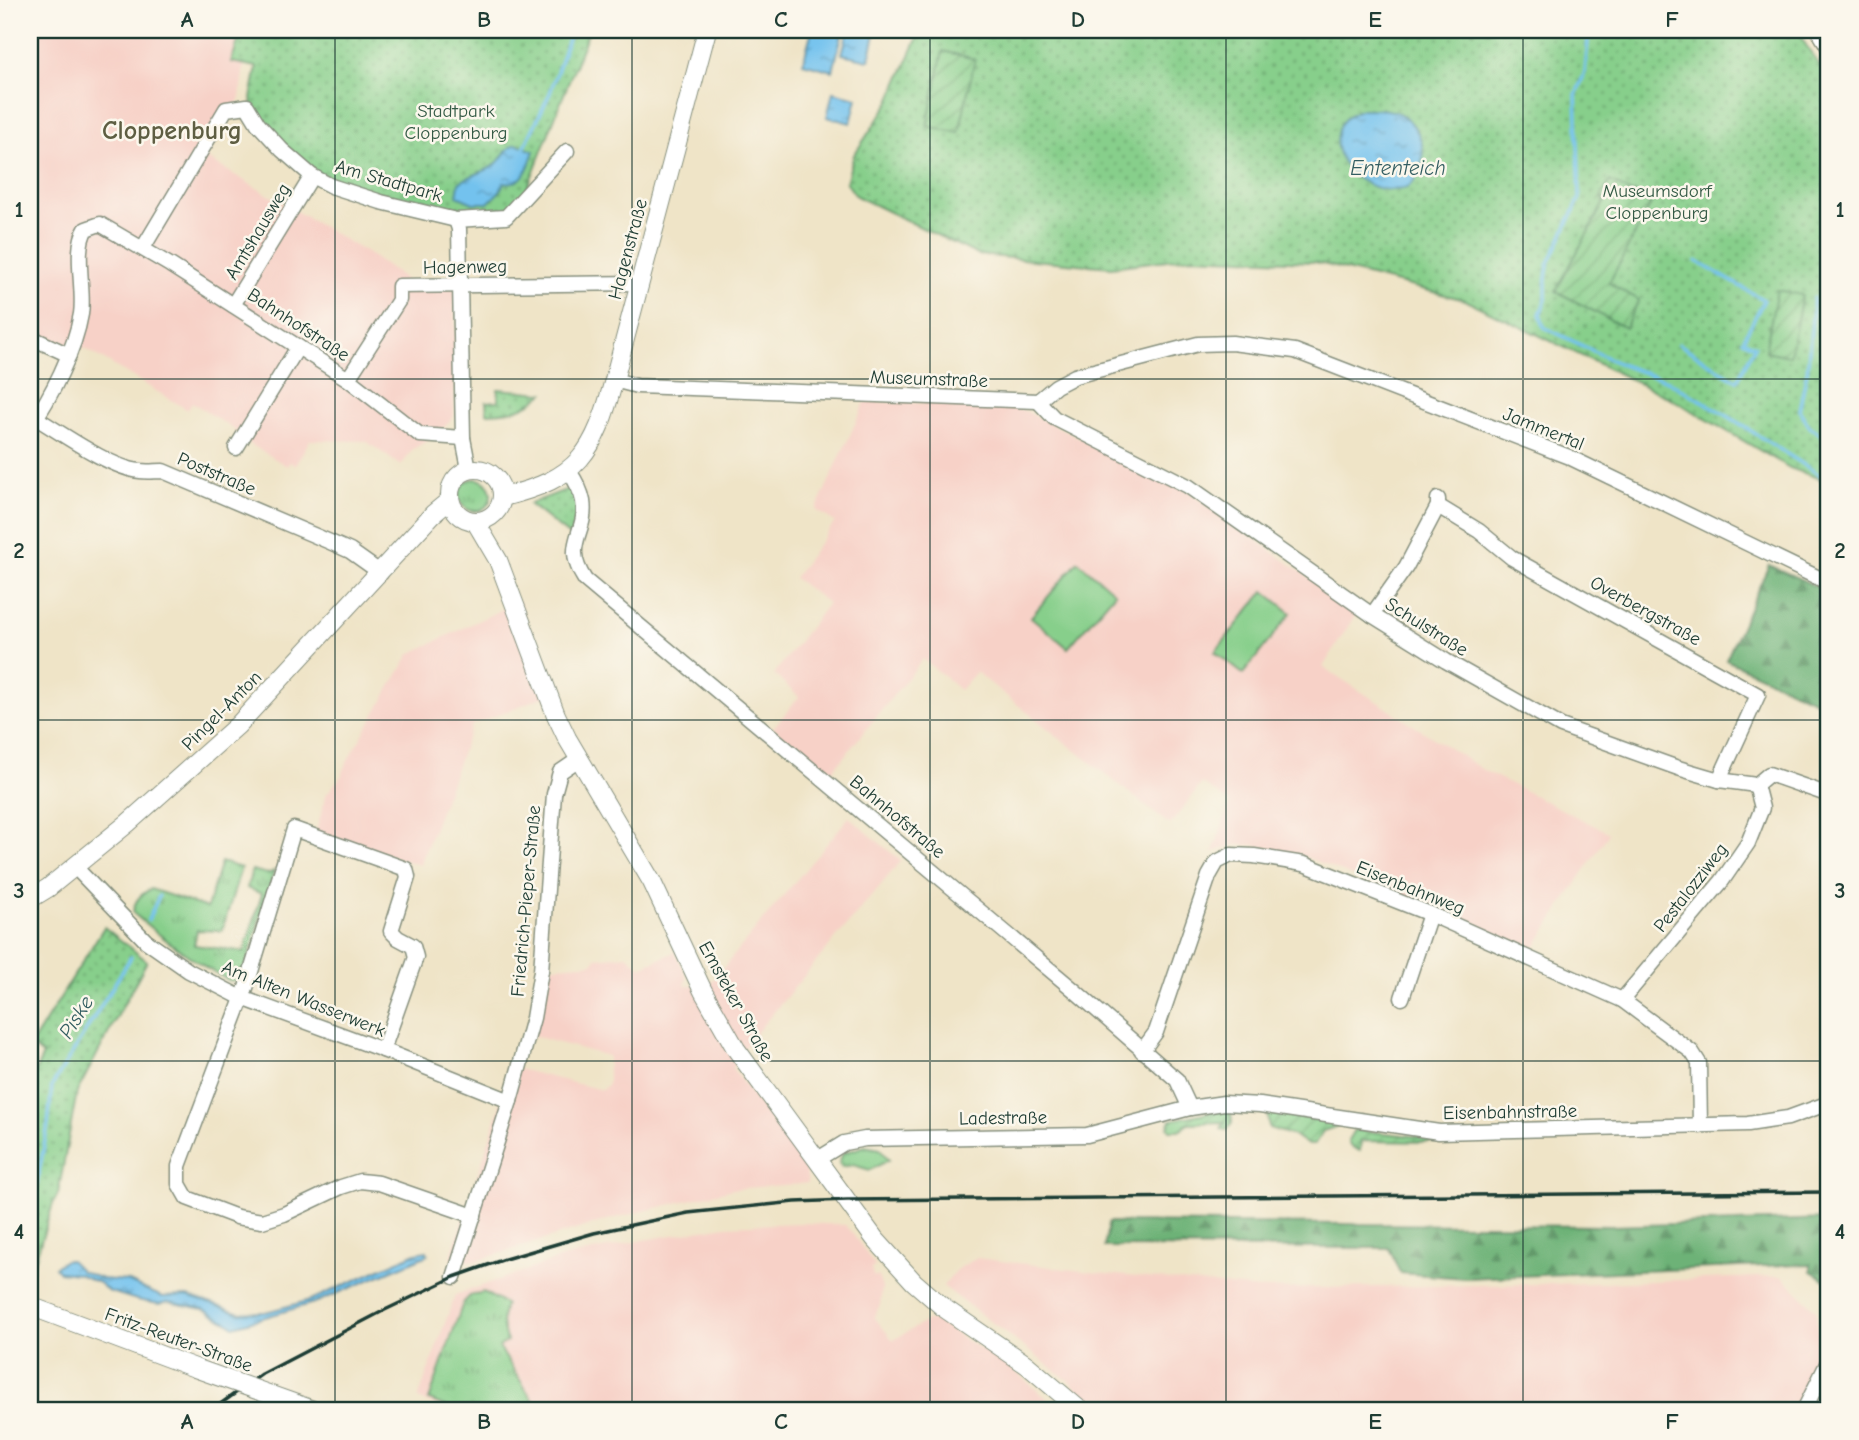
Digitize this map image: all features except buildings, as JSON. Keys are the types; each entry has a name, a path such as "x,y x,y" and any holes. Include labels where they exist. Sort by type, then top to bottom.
{"street":[{"name":"Hagenstraße","path":"501,491 522,493 569,471 584,457 596,437 614,380 708,30"},
{"path":"1818,30 1829,48"},
{"name":"Am Stadtpark","path":"143,248 226,108 247,106 271,139 312,176 352,193 456,220 506,217 567,150"},
{"name":"Amtshausweg","path":"233,305 312,176"},
{"name":"Am Stadtpark","path":"456,220 459,229 461,286 463,438"},
{"name":"Bahnhofstraße","path":"68,355 82,313 80,242 86,229 100,224 143,248 348,379 420,435 463,438"},
{"name":"Hagenweg","path":"348,379 399,300 399,286 639,283"},
{"path":"30,337 68,355 33,422"},
{"name":"Jammertal","path":"1038,401 1056,386 1075,376 1198,344 1232,343 1295,351 1569,457 1829,583"},
{"path":"236,447 298,347"},
{"name":"Museumstraße","path":"614,380 638,386 1038,401"},
{"name":"Schulstraße","path":"1038,401 1054,418 1188,486 1372,615 1446,661 1562,726 1719,780 1756,785 1769,774 1829,795"},
{"name":"Poststraße","path":"33,422 127,468 141,472 163,471 350,551 381,573"},
{"path":"463,438 469,469"},
{"path":"469,469 484,470 492,474 501,491 498,509 484,519 467,520 453,506 453,482 458,475 469,469"},
{"name":"Bahnhofstraße","path":"569,471 583,500 583,514 575,543 575,560 585,580 958,891 1177,1080 1190,1108"},
{"name":"Overbergstraße","path":"1372,615 1406,567 1438,502 1512,558 1758,695 1719,780"},
{"name":"Pingel-Anton","path":"30,899 75,867 192,768 237,725 422,529 453,506"},
{"name":"Emsteker Straße","path":"484,519 556,715 652,882 703,991 736,1049 876,1239 914,1282 944,1308 1027,1365 1080,1410"},
{"name":"Friedrich-Pieper-Straße","path":"454,1277 510,1101 533,1018 541,971 554,794 560,772 579,759"},
{"name":"Pestalozziweg","path":"1622,1000 1739,857 1762,808 1756,785"},
{"path":"383,1050 416,957 413,946 398,939 391,932 408,877 406,869 294,829 242,998 179,1166 179,1184 187,1198 237,1217 262,1221 284,1214 341,1186 360,1181 379,1183 474,1216"},
{"name":"Eisenbahnweg","path":"1142,1051 1156,1032 1209,876 1217,862 1231,855 1254,856 1304,864 1430,914 1622,1000 1692,1052 1699,1063 1700,1126"},
{"name":"Am Alten Wasserwerk","path":"75,867 146,941 189,971 242,998 510,1101"},
{"path":"1402,998 1430,914"},
{"name":"Eisenbahnstraße","path":"1190,1108 1224,1103 1260,1105 1439,1132 1748,1124 1788,1118 1829,1103"},
{"name":"Ladestraße","path":"818,1159 844,1143 864,1139 1087,1135 1190,1108"},
{"name":"Fritz-Reuter-Straße","path":"30,1307 313,1410"},
{"path":"1804,1410 1829,1360"}],"shaded area":[{"path":"30,30 242,30 232,61 244,65 240,98 206,158 367,253 401,276 411,287 455,289 454,416 437,435 413,449 401,466 366,441 310,440 295,465 290,462 287,466 235,435 236,431 192,402 188,410 86,349 67,345 30,329"},
{"path":"865,402 1002,405 1025,411 1186,490 1357,612 1323,667 1483,770 1609,833 1533,950 1306,857 1253,845 1234,845 1213,852 1230,803 1202,783 1170,825 976,672 960,690 923,659 829,775 773,728 799,697 774,674 828,603 794,578 835,522 816,510"},
{"path":"519,601 552,693 472,725 420,865 316,832 326,795 342,775 348,760 410,654"},
{"path":"849,817 901,861 746,1045 732,1068 805,1167 808,1183 733,1189 607,1220 476,1261 450,1259 499,1110 510,1067 602,1090 608,1084 608,1056 533,1036 545,967 593,963 596,958 627,955 641,967 675,952 687,977 685,986 710,984"},
{"path":"802,1223 845,1225 853,1234 875,1266 871,1269 874,1277 878,1276 882,1288 880,1305 874,1317 893,1340 927,1321 935,1321 1008,1366 1061,1410 446,1410 418,1399 455,1295 565,1257 644,1240 726,1226"},
{"path":"976,1258 1261,1289 1603,1283 1782,1276 1816,1310 1817,1328 1827,1343 1794,1410 1099,1410 1069,1381 943,1286 956,1270"}],"green space":[{"name":"Stadtpark Cloppenburg","path":"242,30 589,30 525,194 512,211 449,213 349,187 320,174 296,157 255,116 251,98 257,67 231,62"},
{"name":"Museumsdorf Cloppenburg","path":"921,30 1796,30 1829,80 1829,482 1790,468 1672,399 1465,300 1315,262 1191,257 1111,267 978,255 856,196 846,182 854,155 890,101"},
{"path":"943,51 975,59 959,133 927,126"},
{"path":"1610,181 1651,204 1609,283 1639,300 1625,328 1556,291 1605,201 1601,197"},
{"path":"1777,290 1802,295 1790,356 1765,351"},
{"path":"498,389 544,393 517,409 487,413 486,402 498,401"},
{"path":"475,479 486,484 491,495 486,506 475,511 464,506 459,495 464,484"},
{"path":"568,489 577,505 571,537 529,504"},
{"path":"1078,561 1115,593 1068,648 1031,617"},
{"path":"1769,565 1829,592 1829,707 1726,660"},
{"path":"1264,591 1291,613 1243,674 1215,652"},
{"path":"221,862 241,868 222,931 197,930 194,945 244,952 262,894 247,888 252,870 268,874 274,871 245,969 235,981 230,981 191,958 133,913 138,898 151,889 207,908"},
{"path":"104,927 147,961 77,1092 58,1194 30,1276 30,1083 43,1055 31,1045"},
{"path":"1224,1109 1231,1113 1232,1123 1227,1130 1221,1129 1225,1122 1188,1123 1181,1130 1170,1130 1168,1127 1171,1120"},
{"path":"1267,1111 1336,1123 1338,1126 1323,1131 1314,1145 1308,1145 1295,1136 1269,1128"},
{"path":"1354,1130 1432,1138 1435,1142 1361,1141 1360,1151 1350,1146 1348,1140"},
{"path":"865,1146 880,1149 889,1160 870,1170 853,1165 842,1167 839,1163 843,1153"},
{"path":"1829,1219 1829,1282 1811,1271 1811,1264 1465,1278 1400,1273 1389,1248 1104,1247 1109,1222 1611,1226"},
{"path":"483,1292 505,1304 502,1323 507,1341 499,1347 539,1410 454,1410 429,1400 463,1303 470,1296"}],"water":[{"path":"812,30 843,30 833,71 803,63"},
{"path":"848,30 876,30 869,60 842,54"},
{"path":"833,92 857,98 851,123 827,117"},
{"name":"Ententeich","path":"1362,109 1396,112 1416,130 1421,139 1422,160 1420,171 1407,188 1387,190 1368,185 1353,175 1343,161 1337,146 1338,131 1346,118"},
{"path":"516,144 534,151 521,178 504,182 500,191 488,203 473,203 457,196 459,183 493,166"},
{"path":"427,1251 428,1255 317,1302 234,1326 204,1309 168,1302 159,1304 137,1300 108,1291 99,1283 78,1274 59,1272 55,1267 65,1260 70,1260 81,1271 102,1279 127,1281 162,1297 187,1296 240,1313 266,1312 311,1300 416,1253"}],"waterway":[{"name":"Piske","path":"524,148 550,93 571,30"},
{"path":"1589,30 1585,72 1576,95 1580,198 1548,265 1546,300 1540,314 1544,327 1622,365 1668,381 1829,481"},
{"path":"1679,344 1737,381 1755,346 1743,340 1764,300 1696,261"},
{"path":"1814,298 1807,372 1799,410 1810,427 1829,440"},
{"name":"Piske","path":"148,920 159,896"},
{"name":"Piske","path":"30,1219 48,1125 52,1086 131,957"},
{"path":"228,1410 238,1404"}],"railway":[{"path":"212,1410 262,1374 454,1277 594,1233 688,1213 795,1202 847,1200 1829,1192"}],"district":[{"name":"Cloppenburg","path":"172,130"}]}
